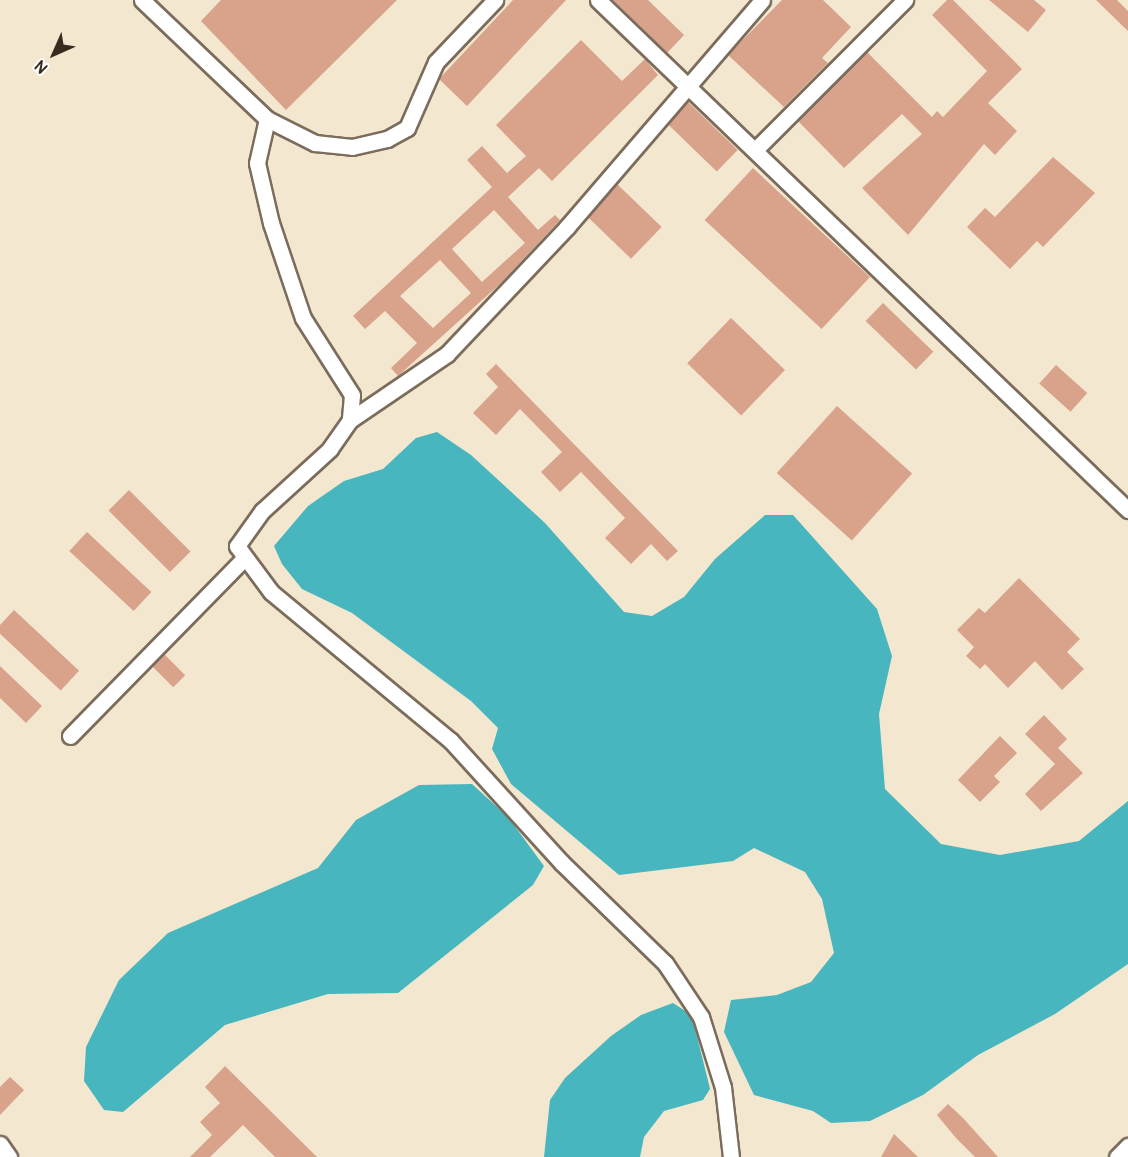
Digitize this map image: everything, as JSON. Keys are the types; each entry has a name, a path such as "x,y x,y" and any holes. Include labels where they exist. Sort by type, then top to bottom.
{"street":[{"path":"142,0 267,119 315,143 352,147 387,139 415,117 436,62 495,0"},
{"path":"598,0 756,149 1128,510"},
{"path":"731,1157 723,1087 701,1017 665,963 561,862 451,741 272,592 237,546 241,534 330,449 350,420 447,354 689,85 762,0"},
{"path":"756,149 905,0"},
{"path":"267,119 258,141 259,180 303,318 352,395 350,420"},
{"path":"70,736 245,557"},
{"path":"0,1144 9,1157"},
{"path":"1117,1157 1128,1146"}],"water":[{"path":"437,432 471,455 545,523 624,612 652,616 684,597 715,559 765,515 793,515 877,609 892,656 879,714 885,789 941,844 1000,855 1079,841 1128,801 1128,964 1055,1014 978,1055 923,1095 870,1121 831,1123 813,1111 754,1095 724,1032 731,1000 777,995 811,982 834,953 822,899 805,872 754,848 733,861 619,875 511,784 492,749 498,728 471,701 352,613 302,589 282,564 274,546 308,506 344,481 383,469 416,438"},
{"path":"472,784 508,817 544,866 533,885 398,993 328,994 225,1025 123,1112 104,1110 84,1081 86,1047 119,980 168,933 318,868 356,820 419,785"},
{"path":"673,1003 690,1014 696,1032 710,1089 703,1100 664,1111 644,1137 640,1157 544,1157 550,1100 565,1078 611,1036 641,1015"}],"building":[{"path":"221,0 397,0 286,110 201,21"},
{"path":"513,0 566,0 467,106 439,79"},
{"path":"613,0 648,0 684,35 667,53"},
{"path":"782,0 823,0 851,27 822,58 828,63 784,107 728,55"},
{"path":"947,0 953,0 1022,69 988,103 1017,131 995,155 984,144 908,235 862,188 922,134 902,114 844,168 798,121 867,52 932,117 937,111 943,117 987,71 932,15"},
{"path":"989,0 1034,0 1046,10 1028,32"},
{"path":"1096,0 1117,0 1128,11 1128,31"},
{"path":"581,40 622,81 645,59 658,75 552,181 539,168 508,197 538,230 555,215 560,220 501,283 398,376 391,368 417,343 385,311 365,329 353,316 492,187 467,160 482,146 507,173 526,156 496,125","holes":["494,210 525,243 482,282 452,249","440,260 471,293 433,328 400,296"]},
{"path":"688,102 738,150 717,172 667,124"},
{"path":"1053,157 1095,193 1043,247 1037,241 1010,269 967,227 985,208 995,217"},
{"path":"753,168 870,277 822,329 705,220"},
{"path":"617,184 662,227 631,259 586,216"},
{"path":"883,303 933,352 916,370 866,321"},
{"path":"731,318 785,370 741,415 687,363"},
{"path":"496,364 678,551 667,561 651,544 631,564 605,538 625,518 581,472 560,492 541,472 562,452 520,409 496,435 473,413 498,387 486,374"},
{"path":"1056,365 1087,393 1070,412 1039,384"},
{"path":"837,406 912,474 852,540 777,473"},
{"path":"129,490 191,552 170,572 108,511"},
{"path":"87,532 151,592 134,611 69,551"},
{"path":"1019,578 1080,639 1067,652 1084,669 1062,690 1035,661 1008,688 985,664 980,669 966,656 974,647 957,630 979,608 985,613"},
{"path":"14,610 79,671 61,690 0,634 0,625"},
{"path":"164,654 185,675 173,687 152,666"},
{"path":"0,666 42,706 26,723 0,698"},
{"path":"1044,715 1067,739 1058,748 1083,773 1041,811 1025,794 1055,764 1025,734"},
{"path":"1000,736 1017,753 994,776 1000,782 980,802 958,780"},
{"path":"225,1066 317,1157 275,1157 243,1125 210,1157 190,1157 212,1135 200,1122 220,1103 205,1087"},
{"path":"10,1077 24,1090 0,1115 0,1087"},
{"path":"948,1104 998,1157 975,1157 956,1138 937,1115"},
{"path":"894,1134 918,1157 881,1157"}]}
